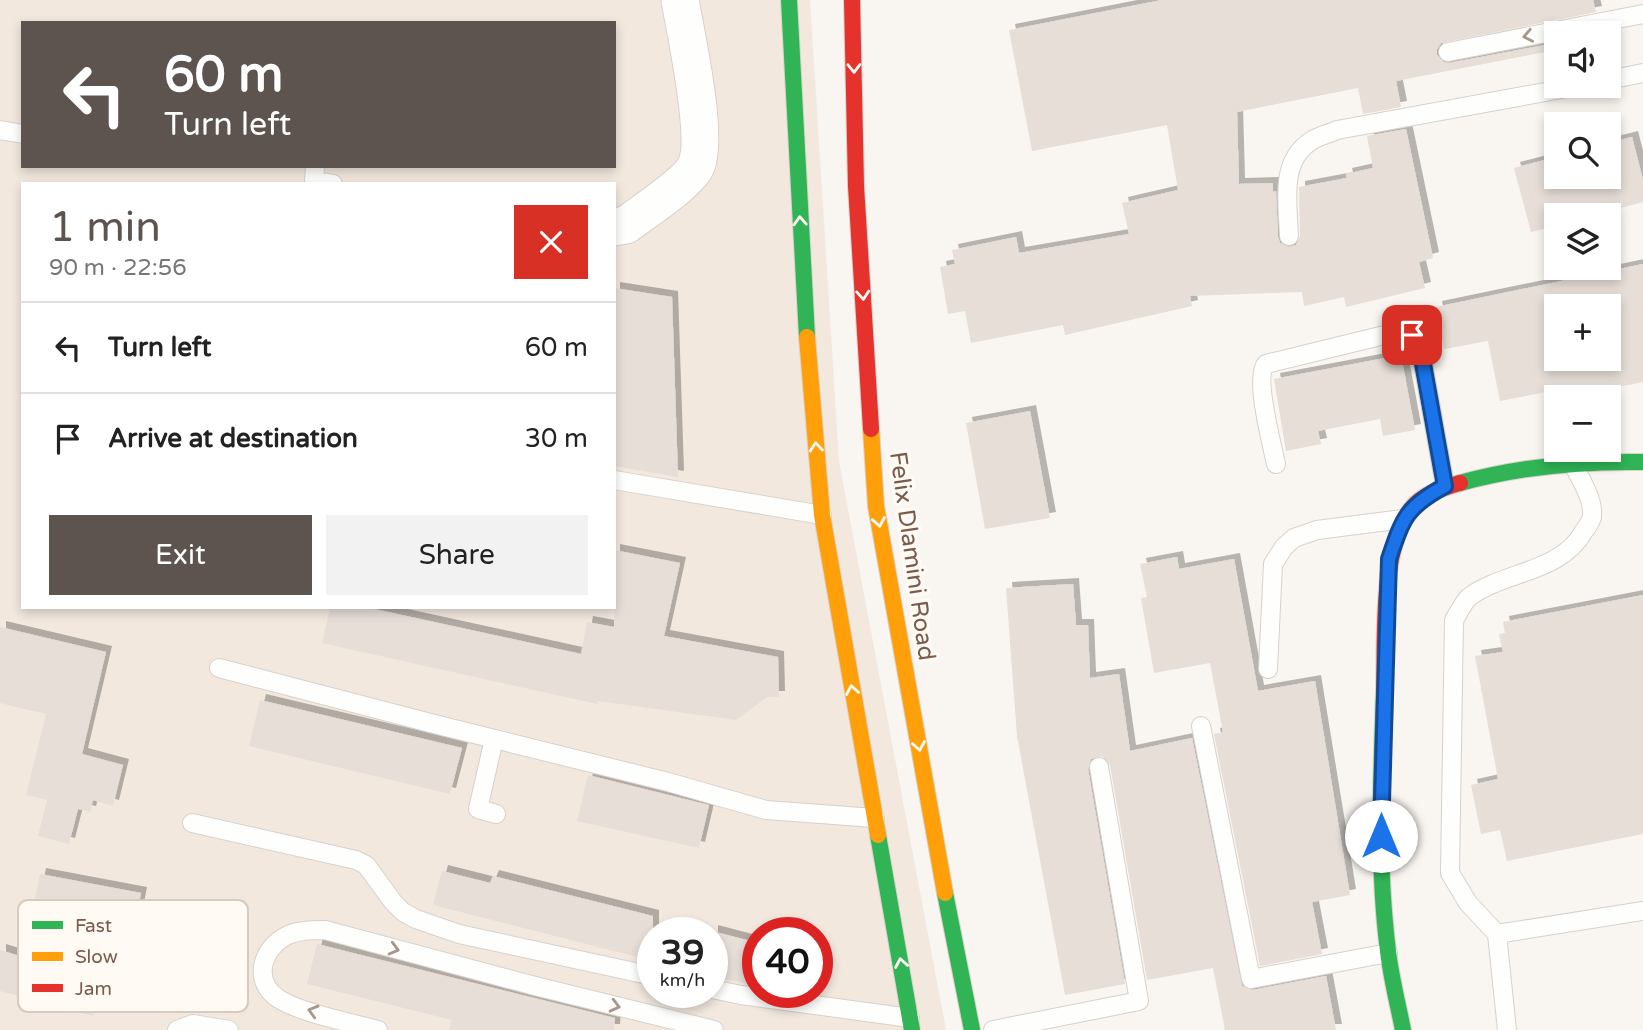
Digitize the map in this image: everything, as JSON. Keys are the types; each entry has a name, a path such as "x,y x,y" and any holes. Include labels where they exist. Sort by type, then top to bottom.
{"main road":[{"path":"789,0 804,307 822,516 911,1024"},
{"name":"Felix Dlamini Road","path":"852,0 856,186 876,506 972,1030"},
{"path":"1403,1030 1388,953 1382,881 1381,813 1389,559 1402,519 1421,499 1445,486 1574,466 1618,461 1643,462"}],"street":[{"path":"616,227 626,225 684,181 698,159 700,122 680,0"}],"lane":[{"path":"1448,52 1643,14"},
{"path":"1621,77 1643,73"},
{"path":"1289,236 1287,176 1296,158 1310,141 1337,130 1544,92"},
{"path":"0,130 21,134"},
{"path":"315,168 313,181 320,182"},
{"path":"1276,464 1263,395 1261,373 1266,364 1405,330 1418,343 1422,358 1445,486"},
{"path":"1507,1030 1497,934 1468,903 1450,873 1454,620 1466,599 1484,588 1548,563 1582,536 1592,517 1590,501 1574,466"},
{"path":"616,481 822,516"},
{"path":"1268,669 1273,564 1284,547 1294,538 1317,530 1402,519"},
{"path":"219,668 668,782 766,810 875,818"},
{"path":"1201,726 1251,979 1388,953"},
{"path":"495,739 478,808 496,814"},
{"path":"993,1030 1139,1001 1099,767"},
{"path":"192,823 356,860 366,865 385,893 403,912 459,934 637,973"},
{"path":"1497,934 1643,911"},
{"path":"378,1030 290,1005 269,992 263,983 262,963 273,946 286,936 302,930 325,930 714,1030"},
{"path":"728,992 911,1024"},
{"path":"177,1030 193,1024 229,1030"}],"shaded area":[{"path":"0,0 810,0 839,461 946,1030 0,1030"}],"building":[{"path":"1162,0 1593,0 1596,12 1441,43 1437,55 1449,63 1544,45 1544,52 1396,81 1401,107 1363,114 1358,88 1237,112 1239,184 1273,183 1273,192 1276,191 1278,237 1280,243 1289,247 1296,245 1300,236 1299,187 1347,178 1346,174 1373,168 1367,136 1406,129 1433,258 1419,262 1425,288 1346,307 1344,297 1304,306 1302,292 1190,296 1192,306 1065,335 1063,325 971,343 965,311 948,314 940,267 955,264 952,250 1016,237 1019,253 1129,234 1122,203 1178,190 1167,125 1032,151 1009,30"},
{"path":"1632,137 1643,180 1643,202 1621,208 1621,203 1544,203 1544,229 1531,232 1514,168 1544,160 1544,189 1621,189 1621,140"},
{"path":"1643,264 1643,382 1621,386 1544,385 1544,392 1500,401 1488,341 1444,349 1436,307 1566,280 1621,280 1621,269"},
{"path":"616,288 672,297 678,477 616,466"},
{"path":"1401,355 1415,430 1383,436 1380,419 1318,431 1321,444 1286,451 1274,379"},
{"path":"1030,411 1050,518 985,529 966,423"},
{"path":"616,550 680,563 664,636 778,657 779,697 767,697 736,720 598,701 597,704 322,643 330,609 374,609 581,654 587,622 614,627"},
{"path":"1177,557 1179,569 1234,559 1258,691 1315,681 1350,895 1312,902 1322,954 1260,966 1214,734 1223,732 1210,663 1154,673 1141,598 1147,597 1140,564"},
{"path":"1073,584 1076,625 1088,625 1090,678 1119,674 1130,751 1192,738 1242,986 1253,990 1326,976 1336,1030 1225,1030 1213,968 1147,980 1110,765 1102,756 1091,759 1088,769 1125,984 1065,995 1017,736 1006,588"},
{"path":"1643,595 1643,834 1507,861 1500,830 1481,834 1471,785 1498,779 1475,656 1503,652 1499,634 1505,633 1503,622"},
{"path":"0,627 106,652 82,754 123,765 113,806 93,800 90,812 78,809 69,844 38,836 47,800 26,795 46,714 0,703"},
{"path":"260,700 462,748 450,794 249,746"},
{"path":"588,775 709,805 699,848 577,821"},
{"path":"442,871 490,883 493,876 653,917 637,917 637,957 433,905"},
{"path":"40,874 141,893 140,900 35,900"},
{"path":"728,935 742,939 742,983 728,979"},
{"path":"317,944 615,1018 614,1030 449,1030 452,1020 307,984"},
{"path":"0,950 18,955 18,996 0,991"},
{"path":"78,1012 94,1012 93,1016"}],"traffic: fast":[{"path":"789,0 807,337"},
{"path":"1460,483 1551,466 1643,462"},
{"path":"1384,690 1382,886 1389,961 1403,1030"},
{"path":"878,835 912,1030"},
{"path":"945,893 972,1030"}],"traffic: slow":[{"path":"807,337 822,515 878,835"},
{"path":"871,429 876,506 945,893"}],"traffic: jam":[{"path":"852,0 856,186 871,429"},
{"path":"1384,690 1387,588 1397,536 1406,515 1420,500 1460,483"}],"route":[{"path":"1381,836 1389,559 1402,519 1421,499 1445,486 1422,358 1418,343 1412,335"}]}
